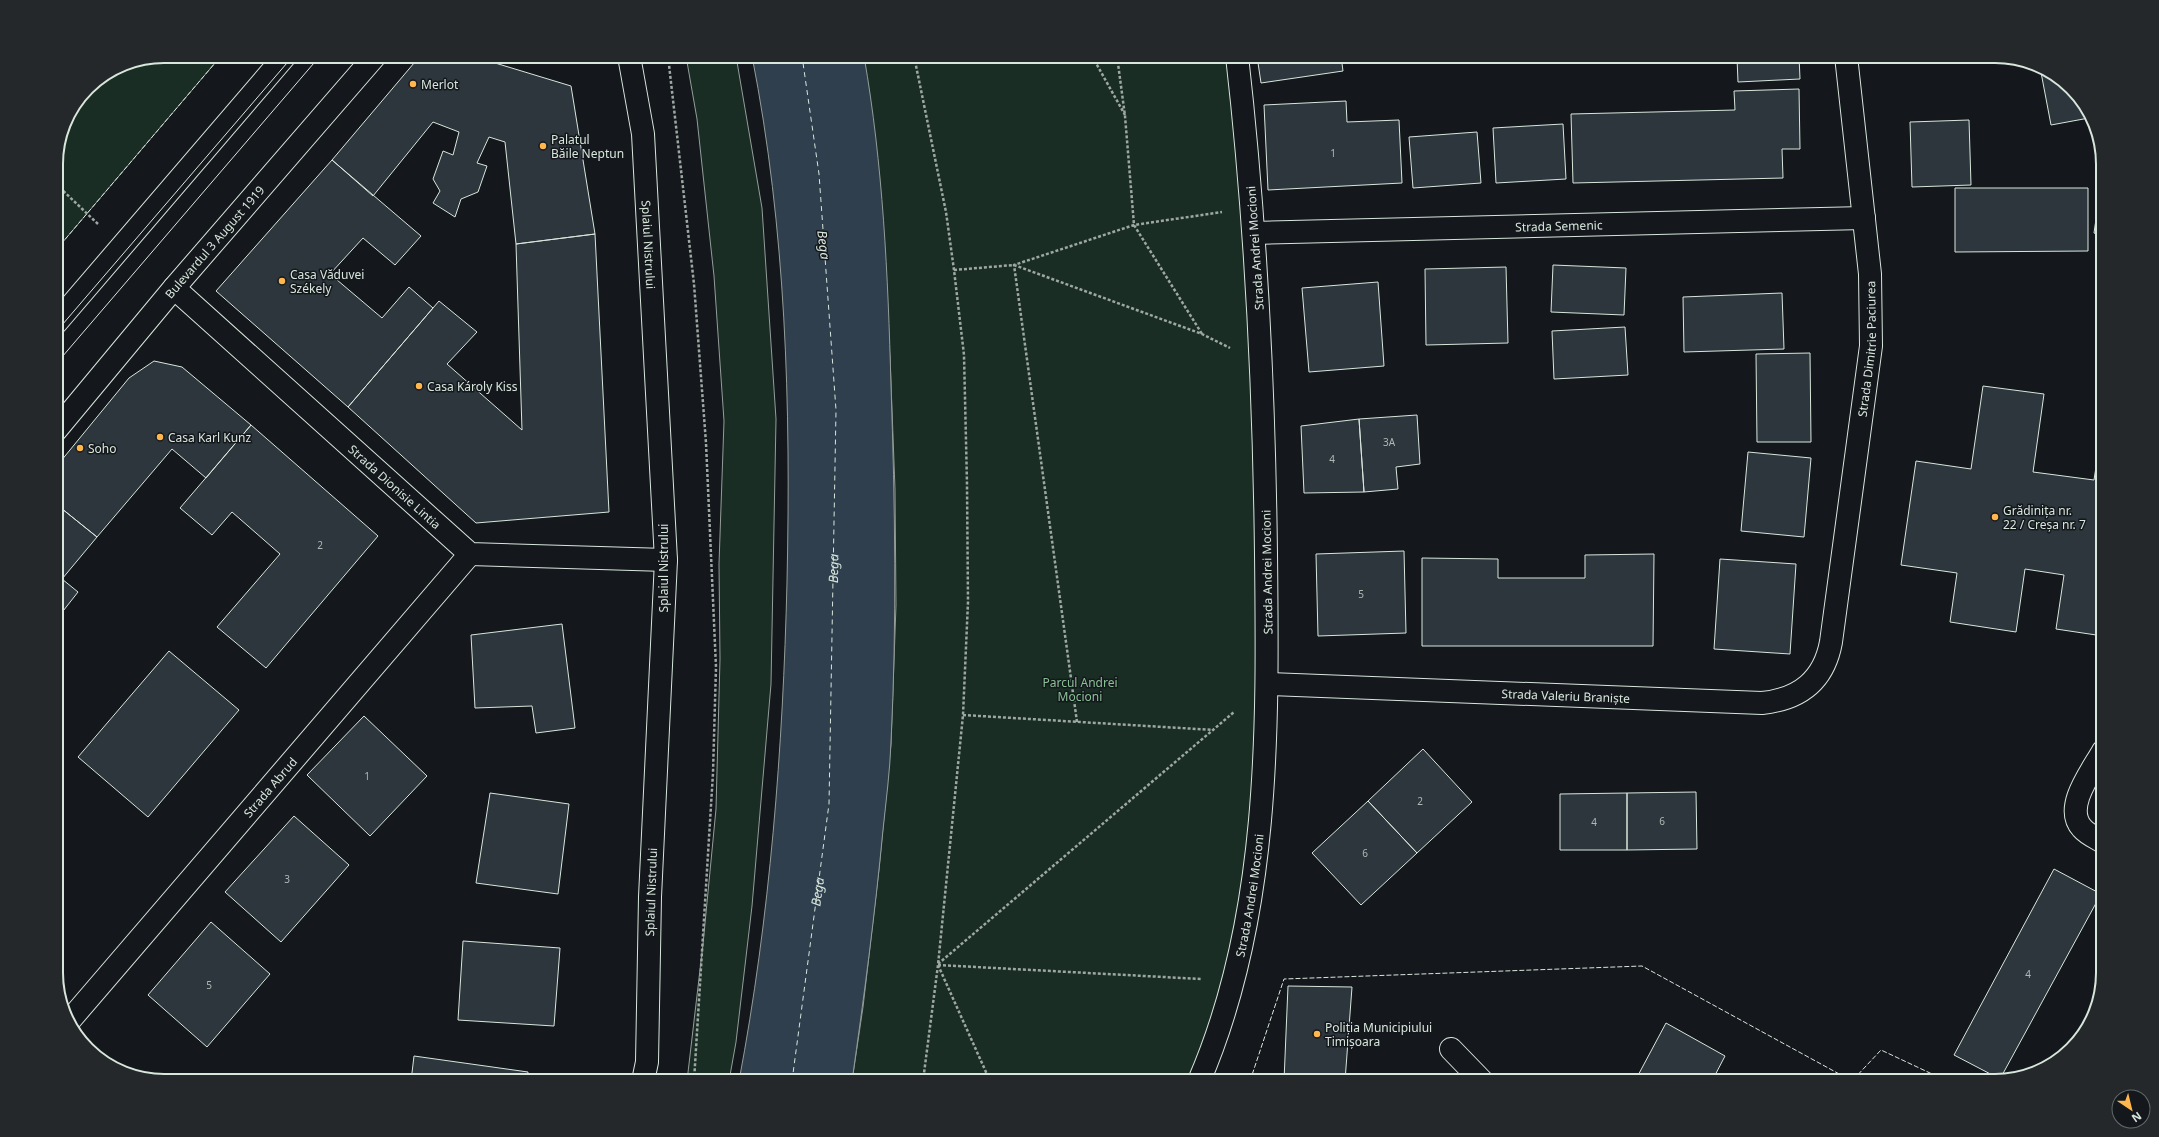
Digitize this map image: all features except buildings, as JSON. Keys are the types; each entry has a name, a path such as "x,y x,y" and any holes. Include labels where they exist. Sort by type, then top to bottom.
{"street":[{"path":"63,315 279,63"},
{"name":"Bulevardul 3 August 1919","path":"63,422 174,288 369,63"},
{"name":"Splaiul Nistrului","path":"630,63 643,134 666,560 650,897 647,1062 644,1074"},
{"name":"Strada Andrei Mocioni","path":"1202,1074 1221,1028 1234,981 1259,833 1268,684 1262,364 1252,208 1238,63"},
{"name":"Strada Dimitrie Paciurea","path":"1831,642 1871,346 1871,298 1864,218 1847,63"},
{"name":"Strada Semenic","path":"1254,233 1864,218"},
{"name":"Strada Dionisie Lintia","path":"174,288 470,554"},
{"path":"470,554 666,560"},
{"name":"Strada Abrud","path":"73,1017 470,554"},
{"name":"Strada Valeriu Braniște","path":"1268,684 1762,703 1785,699 1808,686 1823,669 1831,642"},
{"path":"2096,764 2078,799 2075,811 2076,818 2081,828 2096,838"},
{"path":"1451,1050 1475,1074"}],"path":[{"path":"669,63 694,284 706,443 716,667 713,781 694,1074"},
{"path":"915,63 946,212 964,355 968,602 963,715 938,965 924,1074"},
{"path":"1096,63 1125,116"},
{"path":"1118,63 1125,116 1134,225 1202,334"},
{"path":"63,191 102,228"},
{"path":"954,270 1014,265 1134,225 1252,208"},
{"path":"1014,265 1202,334 1262,364"},
{"path":"1014,265 1077,722"},
{"path":"938,965 1268,684"},
{"path":"963,715 1214,730"},
{"path":"938,965 1234,981"},
{"path":"938,965 987,1074"}],"green space":[{"path":"164,63 215,63 63,242 63,157 66,138 73,119 84,103 108,80 132,68"},
{"path":"687,63 737,63 762,208 776,419 771,684 752,906 736,1042 730,1074 688,1074 703,944 716,809 720,659 719,564 724,421 714,276 697,119"},
{"name":"Parcul Andrei Mocioni","path":"865,63 1238,63 1254,233 1259,833 1201,1074 853,1074 863,1007 879,869 891,744 896,605 895,489 890,357"}],"water":[{"name":"Bega","path":"753,63 865,63 876,138 884,220 894,475 895,608 890,764 869,956 853,1074 740,1074 759,957 773,832 782,707 787,582 788,450 784,318 772,186"}],"ferry route":[{"path":"793,1074 829,804 836,410 819,174 803,63"}],"tram line":[{"path":"63,324 287,63"},
{"path":"63,356 314,63"}],"fence":[{"path":"63,242 215,63"},
{"path":"1252,1074 1284,979 1642,966 1839,1074"},
{"path":"1859,1074 1881,1050 1932,1074"}],"place":[{"name":"Merlot","path":"413,84"},
{"name":"Palatul Băile Neptun","path":"543,146"},
{"name":"Casa Văduvei Székely","path":"282,281"},
{"name":"Casa Károly Kiss","path":"419,386"},
{"name":"Casa Karl Kunz","path":"160,437"},
{"name":"Soho","path":"80,448"},
{"name":"Grădinița nr. 22 / Creșa nr. 7","path":"1995,517"},
{"name":"Poliția Municipiului Timișoara","path":"1317,1034"}]}
